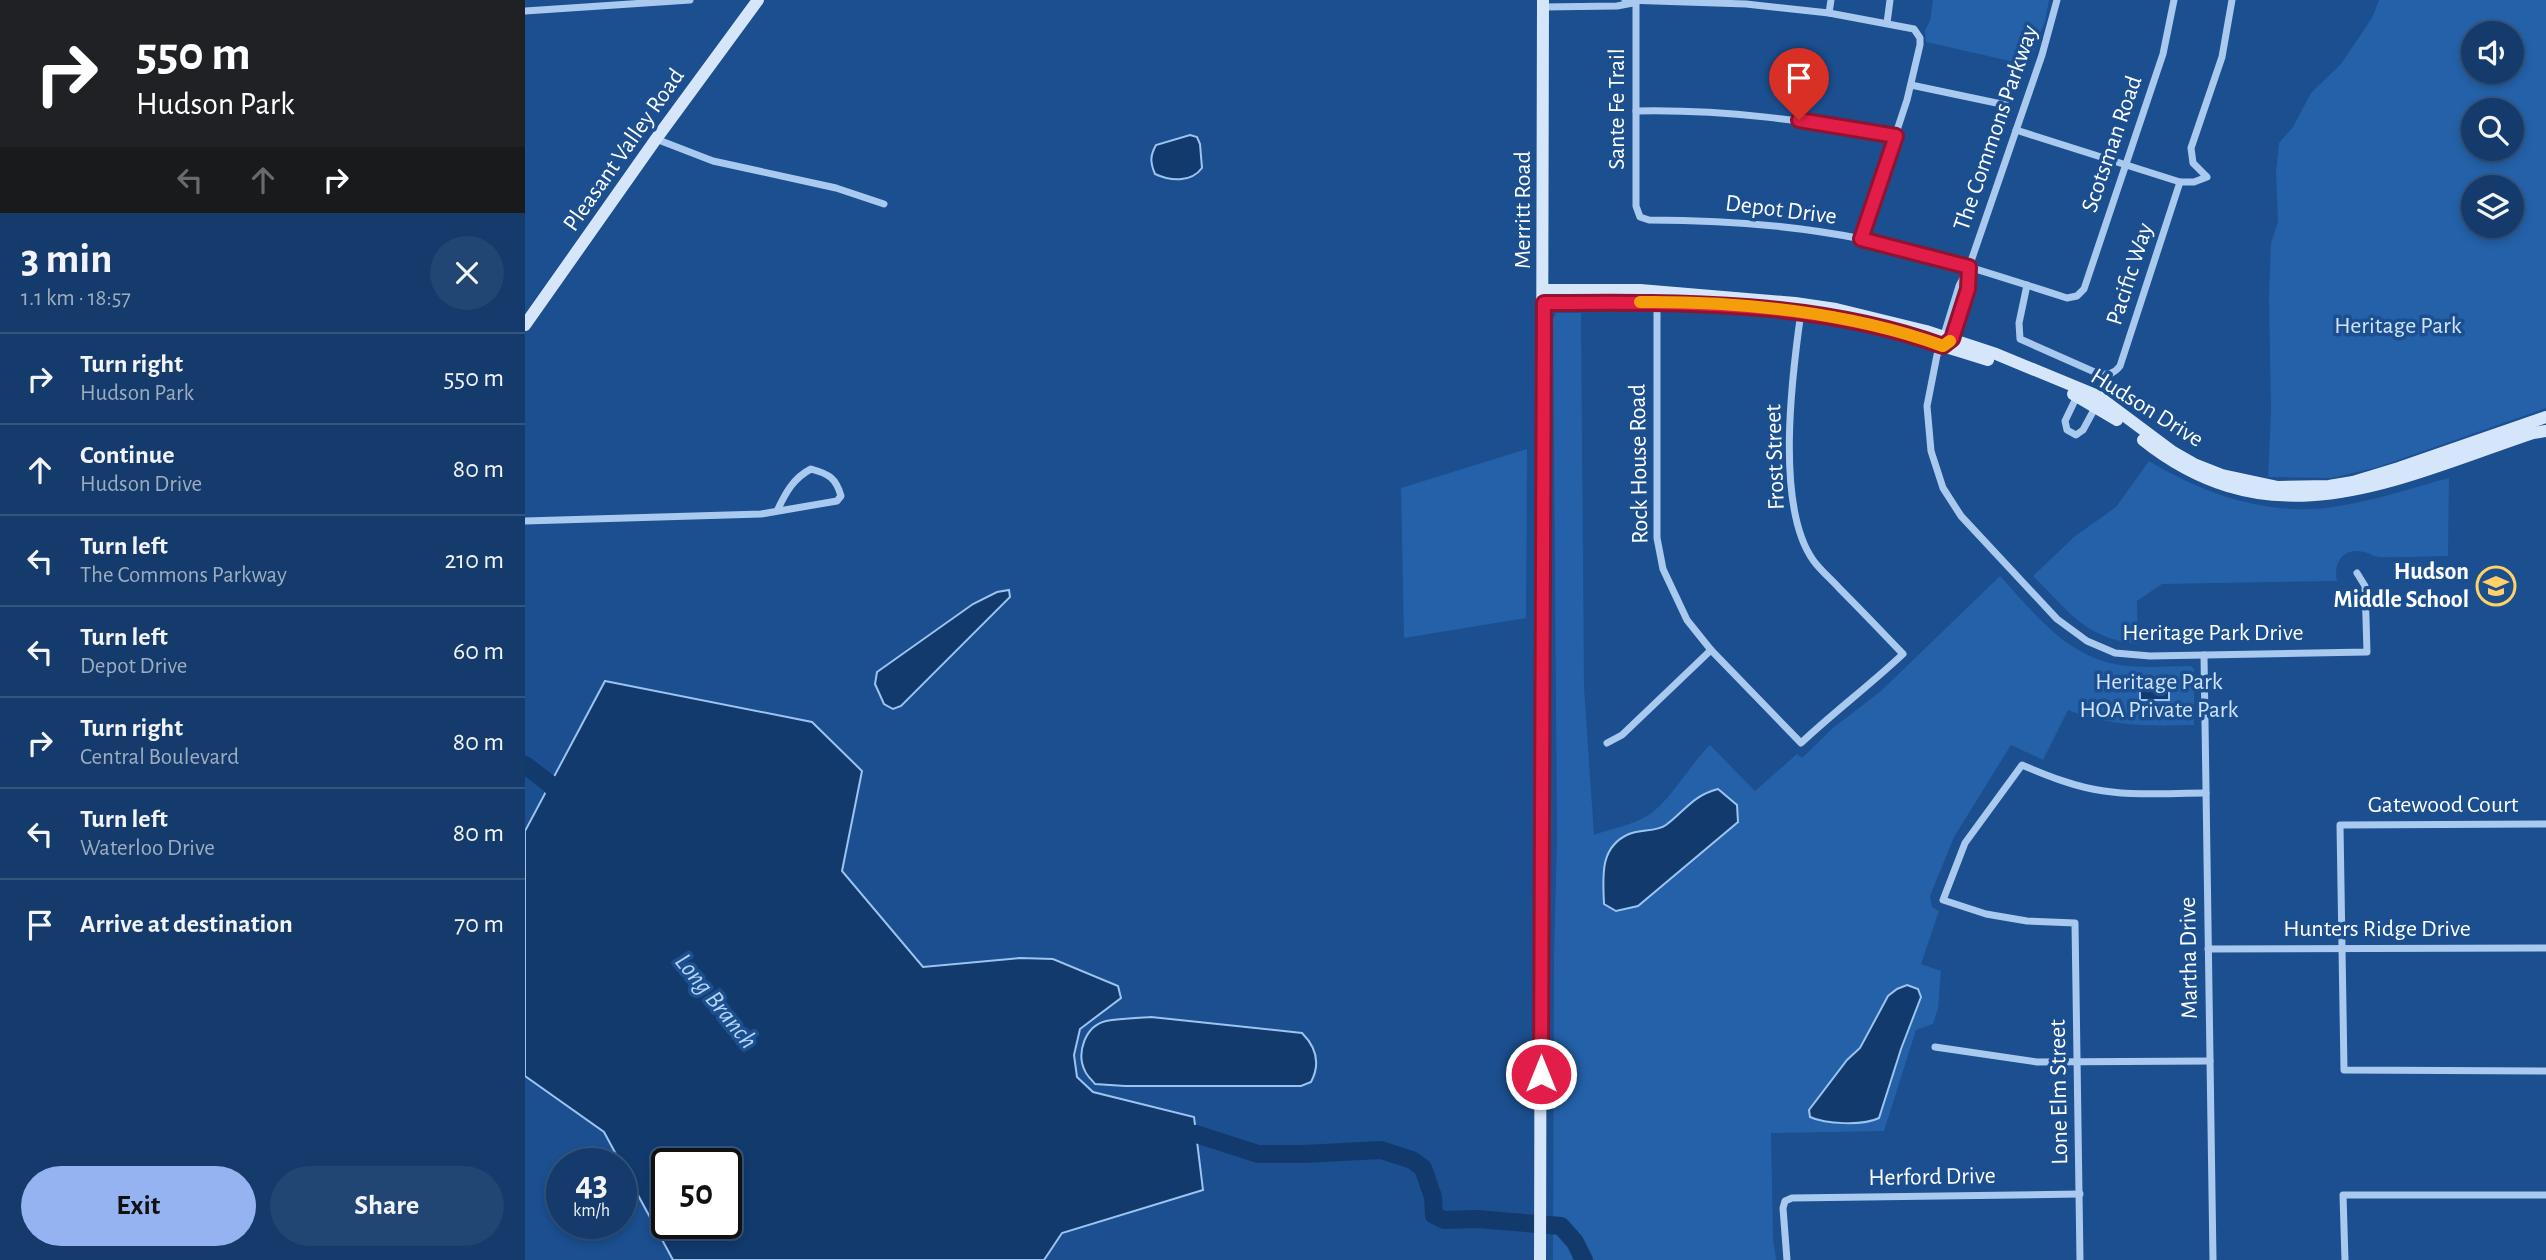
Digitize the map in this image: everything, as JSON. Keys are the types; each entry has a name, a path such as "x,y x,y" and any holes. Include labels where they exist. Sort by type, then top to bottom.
{"street":[{"path":"525,11 690,0"},
{"name":"Pleasant Valley Road","path":"525,325 758,0"},
{"path":"1625,0 1745,4 1829,13 1908,26 1918,33 1920,45 1911,85 1861,239"},
{"path":"1829,13 1831,0"},
{"path":"1887,23 1890,0"},
{"name":"The Commons Parkway","path":"1946,340 1968,289 1969,267 2050,32 2057,0"},
{"name":"Scotsman Road","path":"2077,296 2084,289 2163,54 2174,0"},
{"path":"2016,130 2181,182 2194,182 2207,177 2193,163 2190,148 2222,57 2232,0"},
{"path":"1543,3 1617,6 1636,1"},
{"name":"Sante Fe Trail","path":"1636,1 1636,206 1640,217"},
{"name":"Merritt Road","path":"1540,1260 1543,3"},
{"path":"1911,85 2006,105"},
{"path":"1636,111 1765,115 1896,136"},
{"path":"656,139 713,161 836,188 884,204"},
{"name":"Pacific Way","path":"2027,285 2019,323 2020,339 2099,374 2111,374 2120,366 2181,182"},
{"name":"Depot Drive","path":"1640,217 1649,220 1752,224 1861,239 1969,267 2067,298 2077,296"},
{"name":"Hudson Drive","path":"1544,296 1640,290 1802,309"},
{"name":"Hudson Drive","path":"1544,296 1836,309 1996,354 2099,402 2194,464 2252,483 2301,488 2329,486 2376,476 2546,417"},
{"name":"Rock House Road","path":"1657,302 1657,538 1663,569 1687,620 1711,650 1801,743"},
{"name":"Frost Street","path":"1801,743 1834,712 1873,683 1903,654 1813,560 1799,530 1791,501 1792,377 1802,309"},
{"name":"Heritage Park Drive","path":"1946,340 1937,355 1927,406 1931,451 1943,488 1961,516 2057,619 2087,641 2115,653 2150,656 2367,652 2365,586 2357,573"},
{"path":"2079,393 2065,421 2067,429 2076,435 2083,430 2099,402"},
{"name":"Hudson Drive","path":"2099,402 2156,451 2197,475 2239,489 2299,497 2346,493 2546,431"},
{"path":"525,521 761,514 837,501 841,496 836,480 811,469 799,475 776,511"},
{"path":"1607,743 1622,734 1711,650"},
{"name":"Martha Drive","path":"2204,655 2213,1260"},
{"name":"Lone Elm Street","path":"2081,1260 2075,923 2027,921 1986,914 1943,900 1965,843 2022,765 2075,785 2104,791 2136,794 2206,793"},
{"name":"Gatewood Court","path":"2341,947 2340,825 2546,824"},
{"path":"2341,947 2344,1070 2546,1071"},
{"name":"Hunters Ridge Drive","path":"2208,949 2546,948"},
{"path":"1935,1047 2037,1062 2210,1061"},
{"name":"Herford Drive","path":"1787,1260 1783,1208 1785,1201 1792,1198 2080,1194"},
{"path":"2345,1260 2343,1195 2546,1195"}],"green space":[{"path":"1933,0 2049,0 2045,21 2028,65 1926,42 1925,30 1930,21"},
{"name":"Heritage Park","path":"2379,0 2546,0 2546,408 2378,467 2332,478 2268,477 2271,413 2269,297 2271,243 2278,222 2276,172 2279,143 2293,127 2311,93 2341,64 2372,18"},
{"name":"Heritage Park HOA Private Park","path":"1556,313 1581,313 1584,687 1594,835 1647,816 1672,792 1710,745 1755,791 1797,754 1802,758 1833,728 1881,691 2000,576 2051,630 2097,659 2124,666 2191,666 2194,669 2194,725 2115,722 2068,710 2043,760 2011,745 1954,837 1930,896 1932,907 1939,911 1921,964 1941,971 1938,1009 1933,1024 1916,1030 1884,1131 1771,1133 1773,1239 1776,1260 1553,1260 1557,838 1553,319"},
{"path":"1527,449 1526,618 1404,638 1401,488"},
{"path":"2149,461 2193,484 2240,501 2289,509 2339,506 2449,478 2448,556 2380,557 2364,552 2350,552 2338,563 2337,581 2162,584 2137,601 2138,644 2104,636 2079,621 2033,576 2074,537 2116,507"}],"water":[{"path":"1190,135 1197,137 1200,144 1202,168 1192,176 1180,179 1155,174 1151,159 1156,145"},
{"path":"1009,590 1010,597 901,706 893,709 884,704 875,684 877,672 973,604 997,592"},
{"path":"605,681 812,722 862,771 842,871 923,967 1020,958 1053,959 1118,986 1121,998 1080,1029 1074,1055 1077,1077 1093,1092 1194,1117 1203,1190 1062,1233 1044,1260 673,1260 662,1239 742,1239 742,1148 651,1148 651,1219 637,1193 637,1148 613,1148 604,1132 525,1076 525,831"},
{"path":"2140,684 2169,684 2169,700 2140,700"},
{"path":"1718,789 1737,805 1738,822 1638,906 1616,911 1604,904 1605,864 1612,847 1629,834 1662,827 1695,800"},
{"path":"1907,985 1918,989 1921,997 1879,1118 1844,1123 1810,1117 1809,1110 1847,1060 1860,1048 1888,996"},
{"path":"1151,1017 1302,1033 1314,1050 1314,1075 1311,1082 1301,1086 1095,1084 1082,1064 1084,1041 1093,1028 1106,1021"}],"waterway":[{"name":"Long Branch","path":"525,765 550,784 563,801"},
{"path":"1173,1133 1196,1134 1258,1154 1381,1150 1412,1160 1423,1168 1433,1197 1434,1215 1444,1220 1477,1219 1561,1226 1575,1242 1584,1260"}],"slow traffic":[{"path":"1640,302 1719,304 1825,316 1943,346 1950,341"}],"place":[{"name":"Hudson Middle School","path":"2496,586"}],"route":[{"path":"1541,1074 1544,303 1719,304 1825,316 1943,346 1952,339 1968,289 1969,267 1861,239 1896,136 1799,120"}]}
